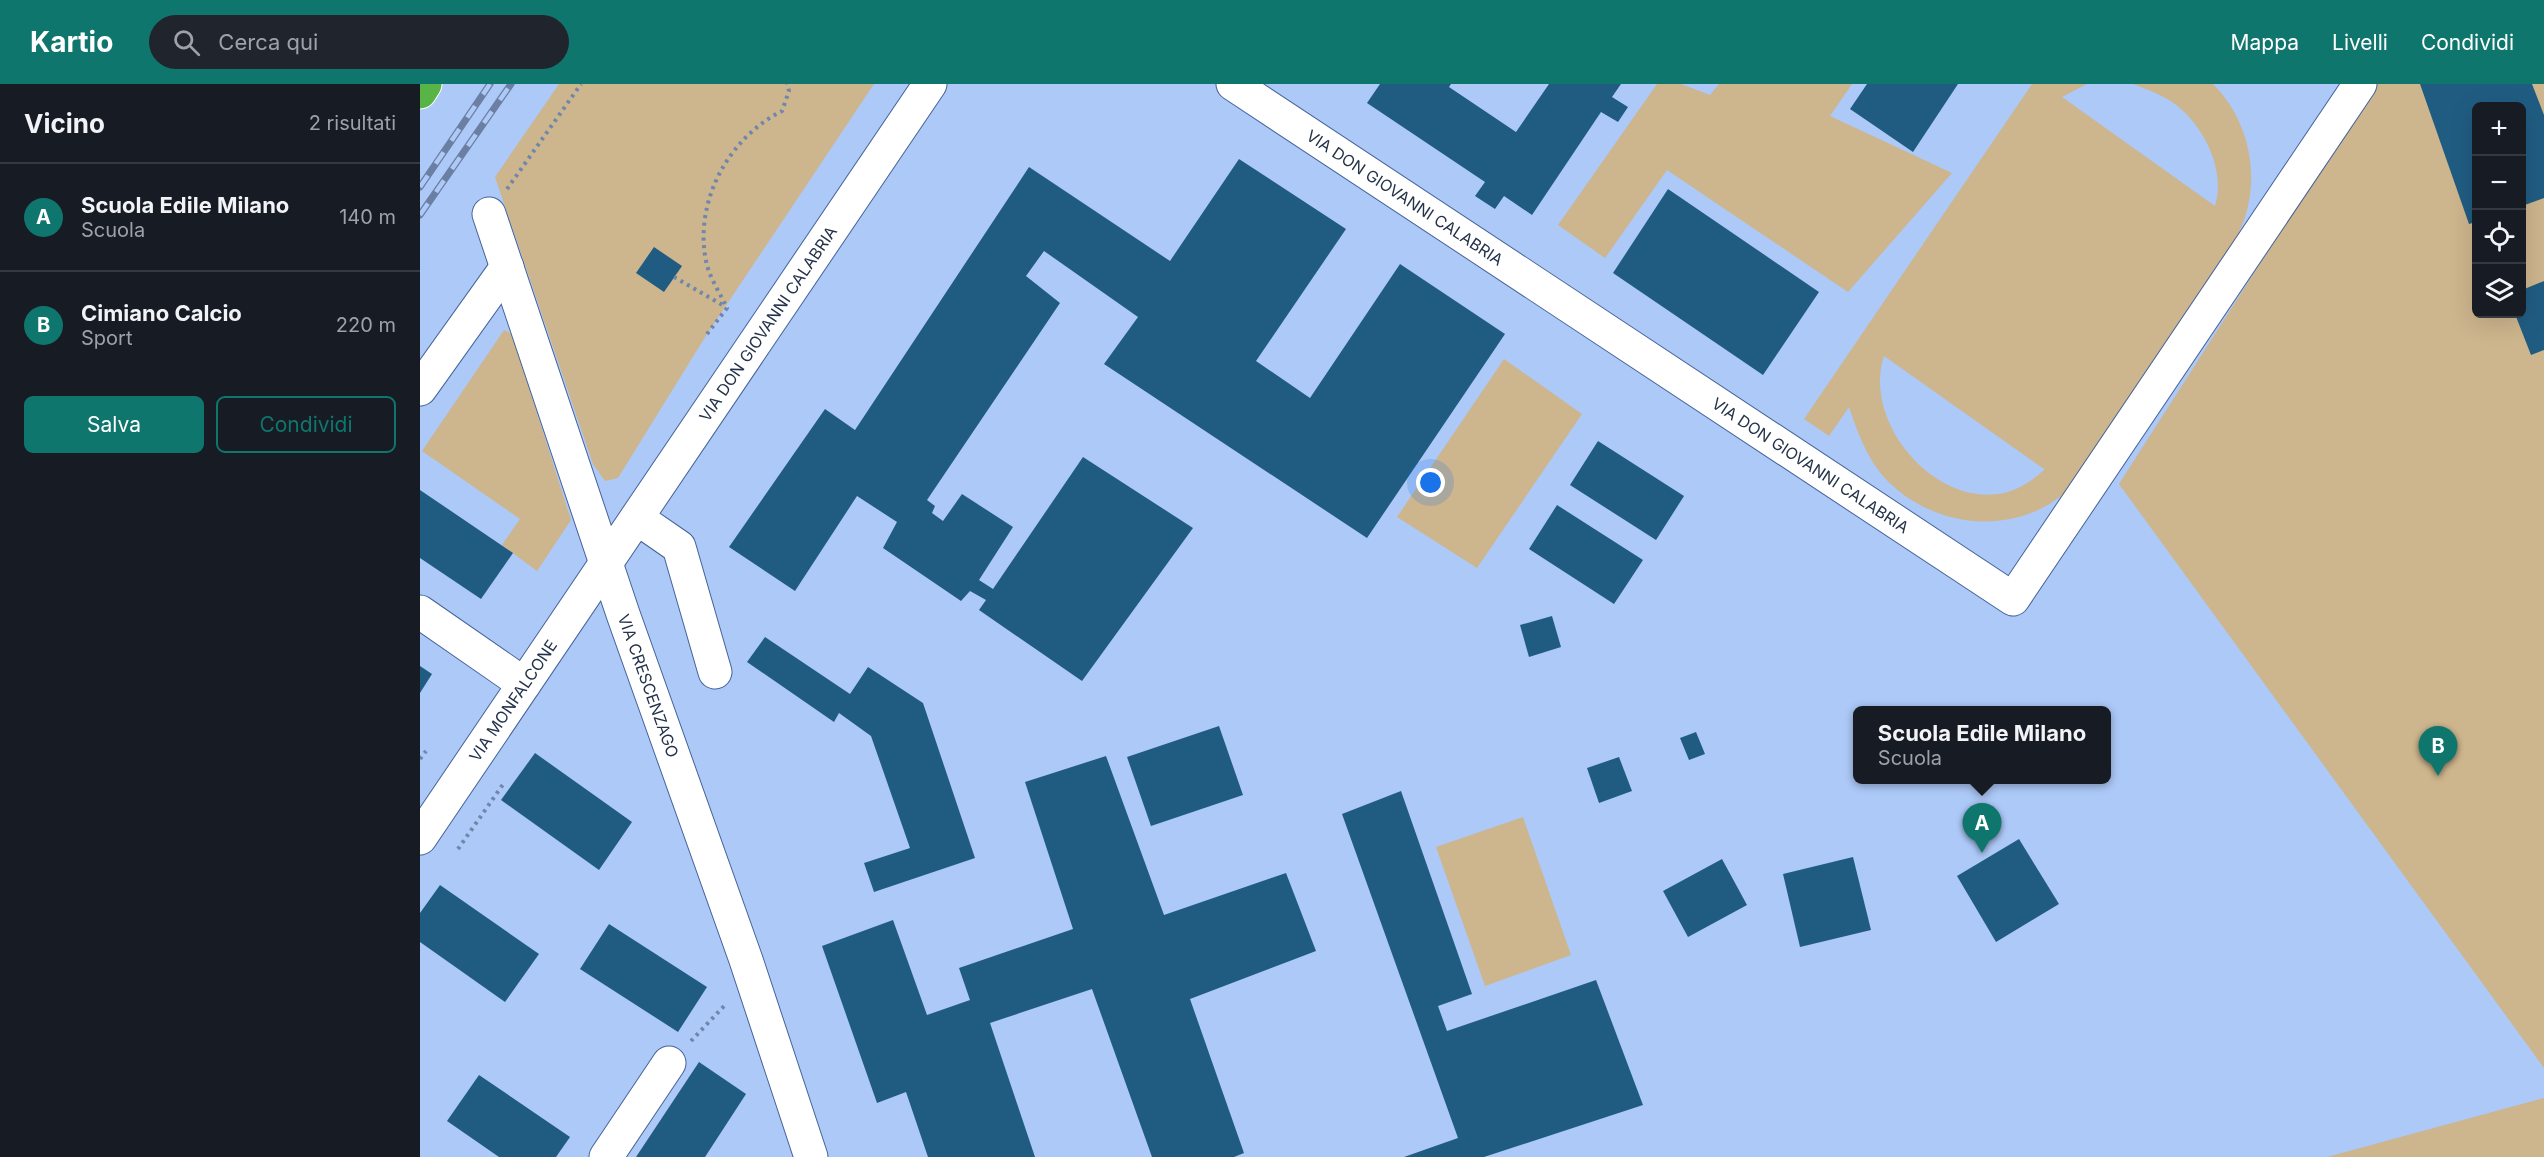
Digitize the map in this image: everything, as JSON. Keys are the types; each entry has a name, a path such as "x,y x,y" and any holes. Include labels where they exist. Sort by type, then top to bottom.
{"highway":[{"path":"420,92 425,84"}],"street":[{"name":"VIA DON GIOVANNI CALABRIA","path":"606,563 930,84"},
{"name":"VIA DON GIOVANNI CALABRIA","path":"1233,84 2013,599 2360,84"},
{"name":"VIA CRESCENZAGO","path":"489,214 606,563 752,978 811,1157"},
{"path":"420,389 507,267"},
{"path":"637,518 679,547 715,672"},
{"name":"VIA MONFALCONE","path":"420,837 606,563"},
{"path":"420,612 524,684"},
{"path":"606,1157 669,1063"}],"path":[{"path":"489,214 581,84"},
{"path":"727,308 706,264 702,236 704,209 717,175 749,134 770,117 782,111 789,91 787,84"},
{"path":"674,277 727,308"},
{"path":"707,334 727,308"},
{"path":"420,759 426,751"},
{"path":"459,849 504,783"},
{"path":"669,1063 752,978"}],"shaded area":[{"path":"559,84 874,84 707,334 618,478 605,481 593,464 495,177"},
{"path":"1657,84 1681,84 1710,95 1719,84 1852,84 1830,116 1952,173 1848,292 1667,170 1605,258 1558,225"},
{"path":"2032,84 2087,84 2062,97 2215,206 2218,192 2215,164 2195,124 2175,104 2154,92 2133,84 2213,84 2227,100 2238,119 2250,159 2249,200 2244,221 2235,240 2080,477 2061,496 2040,509 2017,518 1969,521 1945,515 1922,506 1901,493 1883,476 1867,452 1849,407 1829,436 1804,419","holes":["1884,356 2044,469 2031,481 2004,493 1978,494 1953,487 1930,474 1910,455 1894,432 1884,407 1880,381"]},
{"path":"2375,84 2544,84 2544,1068 2119,484"},
{"path":"504,330 512,334 571,520 537,571 502,545 520,519 422,451"},
{"path":"1504,359 1582,414 1477,568 1397,517"},
{"path":"1523,817 1571,955 1485,986 1436,847"},
{"path":"2544,1098 2544,1157 2327,1157"}],"building":[{"path":"1380,84 1451,84 1449,87 1516,132 1549,84 1621,84 1612,97 1628,107 1618,122 1601,112 1532,215 1504,196 1495,209 1475,196 1485,182 1367,103"},
{"path":"1867,84 1958,84 1913,152 1850,109"},
{"path":"2420,84 2532,84 2544,115 2544,198 2526,205 2526,102 2472,102 2472,223 2469,224"},
{"path":"1239,159 1346,229 1256,361 1310,398 1400,264 1505,334 1367,538 1104,364 1138,317 1044,251 1026,276 1060,303 927,500 935,506 932,513 943,521 962,494 1013,527 979,580 993,589 1083,457 1193,528 1082,681 979,610 986,600 970,591 961,601 883,548 897,522 857,496 795,591 729,547 825,409 855,430 1029,167 1170,261"},
{"path":"1668,189 1819,292 1763,375 1613,273"},
{"path":"654,247 682,266 664,292 636,273"},
{"path":"2544,281 2544,350 2531,355 2517,318 2526,318 2526,288"},
{"path":"1598,441 1684,496 1656,540 1570,485"},
{"path":"420,490 513,553 481,599 420,558"},
{"path":"1557,505 1643,560 1614,604 1529,549"},
{"path":"1552,616 1561,647 1529,657 1520,625"},
{"path":"765,637 850,694 868,667 923,703 975,858 874,892 864,863 910,848 871,736 839,713 834,722 747,662"},
{"path":"420,666 432,674 420,693"},
{"path":"1219,726 1243,795 1151,826 1127,757"},
{"path":"1696,732 1705,754 1689,760 1680,738"},
{"path":"535,753 632,822 599,870 501,800"},
{"path":"1106,756 1164,915 1286,873 1316,951 1190,999 1244,1153 1234,1157 1152,1157 1092,989 990,1023 1035,1157 928,1157 906,1092 877,1103 822,946 893,920 927,1015 970,1000 959,968 1073,929 1025,782"},
{"path":"1619,757 1632,791 1599,803 1587,768"},
{"path":"1401,791 1472,994 1438,1006 1447,1031 1596,980 1643,1105 1484,1157 1404,1157 1458,1138 1342,814"},
{"path":"2019,839 2059,904 1996,942 1957,876"},
{"path":"1853,857 1871,930 1800,947 1783,874"},
{"path":"1722,859 1747,905 1688,937 1663,891"},
{"path":"440,885 539,954 505,1002 420,942 420,913"},
{"path":"609,924 707,987 678,1032 580,969"},
{"path":"699,1062 746,1094 705,1157 636,1157"},
{"path":"479,1075 570,1137 556,1157 499,1157 447,1121"}],"railway":[{"path":"420,187 490,84"},
{"path":"420,215 511,84"}],"place":[{"name":"Cimiano Calcio","path":"2438,776"},
{"name":"Scuola Edile Milano","path":"1982,853"}]}
